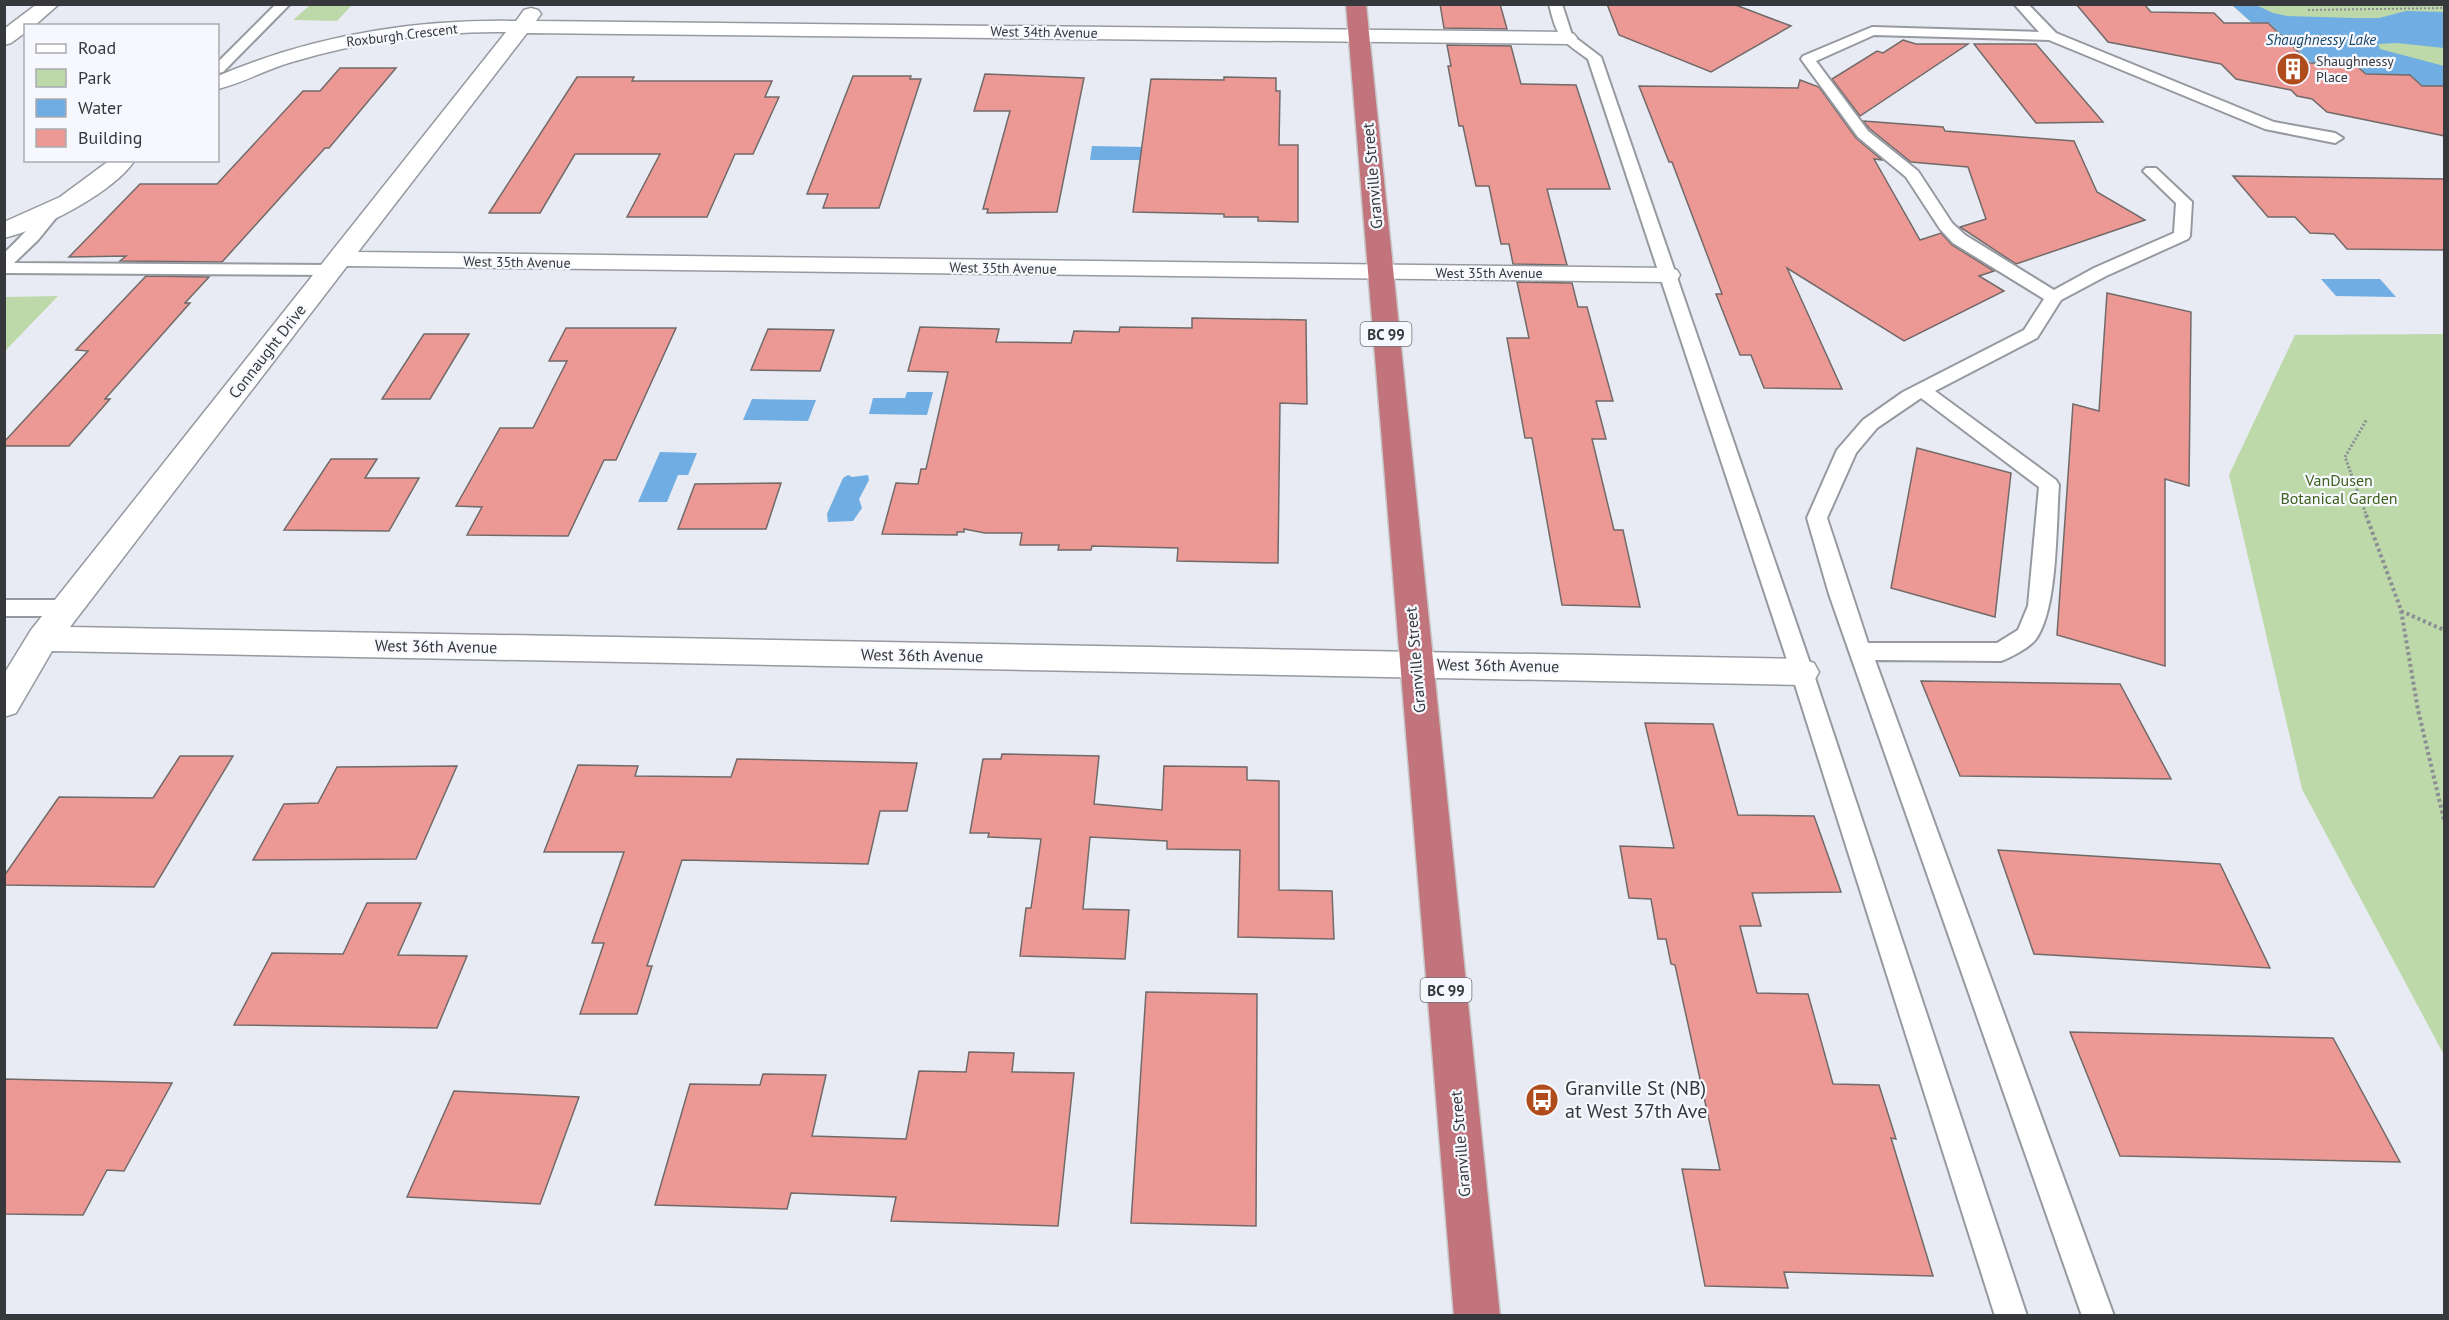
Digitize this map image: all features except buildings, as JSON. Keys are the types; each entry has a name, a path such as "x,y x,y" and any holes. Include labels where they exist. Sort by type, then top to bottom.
{"highway":[{"name":"Granville Street","path":"1356,4 1476,1316"}],"street":[{"path":"4,39 50,4"},
{"name":"Connaught Drive","path":"4,704 43,639 538,4"},
{"name":"West 34th Avenue","path":"521,27 1567,38"},
{"name":"Roxburgh Crescent","path":"219,83 297,52 362,37 431,29 521,27"},
{"path":"4,231 52,213 103,180 122,162"},
{"name":"West 35th Avenue","path":"335,265 1668,274"},
{"name":"West 36th Avenue","path":"43,639 1802,672"}],"lane":[{"path":"219,68 284,4"},
{"path":"1555,4 1562,30 1567,38 1594,57 1802,672 2011,1316"},
{"path":"2020,4 2051,36"},
{"path":"2054,297 1959,239 1946,226 1912,174 1863,134 1808,59 1872,31 2051,36 2270,126 2335,138"},
{"path":"2098,1316 1840,594 1817,518 1847,450 1870,424 1922,390 2031,334 2054,297 2100,272 2182,236 2184,202 2151,171"},
{"path":"4,263 32,237 52,213"},
{"path":"4,268 335,265"},
{"path":"1861,651 2001,652 2027,635 2040,606 2049,485 1922,390"},
{"path":"4,608 67,608"}],"path":[{"path":"2307,9 2445,8"},
{"path":"2367,419 2345,457 2401,610 2418,710 2445,820"},
{"path":"2401,610 2445,630"}],"green space":[{"path":"310,5 352,5 337,21 293,20"},
{"name":"Shaughnessy Lake","path":"2232,5 2444,5 2444,86 2423,86 2411,75 2367,74 2355,64 2312,63 2269,23 2251,22"},
{"path":"58,296 5,351 5,297"},
{"name":"VanDusen Botanical Garden","path":"2444,334 2444,1055 2302,789 2229,475 2295,335"}],"water":[{"name":"Shaughnessy Lake","path":"2232,5 2256,5 2273,13 2287,16 2379,18 2406,11 2444,12 2444,48 2397,43 2378,44 2380,49 2444,66 2444,86 2423,86 2411,75 2367,74 2355,64 2312,63 2269,23 2251,22"},
{"path":"1092,146 1143,147 1142,160 1090,160"},
{"path":"2321,279 2380,279 2396,297 2336,296"},
{"path":"907,392 933,392 927,415 869,414 873,398 905,398"},
{"path":"752,399 816,400 808,421 743,420"},
{"path":"660,452 697,453 688,475 678,475 667,502 638,502"},
{"path":"848,475 852,477 868,475 869,480 859,499 862,508 853,521 828,522 827,514 843,478"}],"place":[{"name":"Shaughnessy Place","path":"2293,69"},
{"name":"Granville St (NB) at West 37th Ave","path":"1542,1100"}]}
